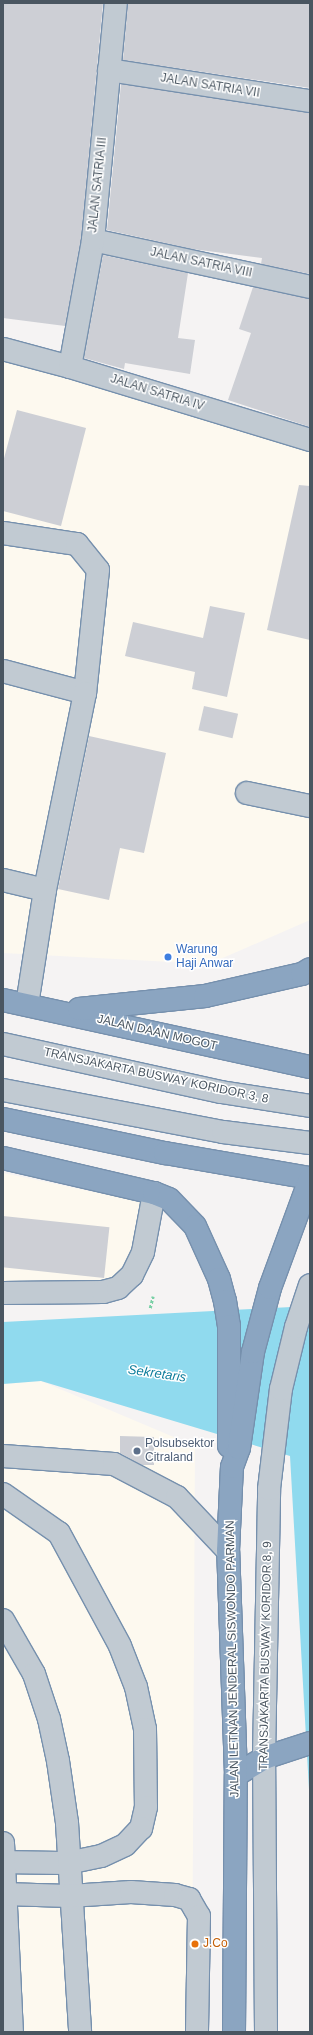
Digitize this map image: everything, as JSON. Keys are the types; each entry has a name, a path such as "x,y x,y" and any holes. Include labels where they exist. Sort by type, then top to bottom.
{"highway":[{"path":"60,1011 205,996 302,974 310,969"},
{"name":"JALAN DAAN MOGOT","path":"3,1000 60,1011 310,1067"},
{"path":"3,1120 165,1154 310,1178"},
{"path":"3,1158 154,1193 168,1200 195,1226 220,1279 226,1301 229,1326 233,1453"},
{"name":"JALAN LETNAN JENDERAL SISWONDO PARMAN","path":"234,2032 236,1775 228,1551 233,1453 253,1352 270,1288 310,1178"},
{"path":"236,1775 264,1758 303,1745"}],"street":[{"name":"JALAN SATRIA III","path":"70,366 93,240 116,3"},
{"name":"JALAN SATRIA VII","path":"109,70 310,101"},
{"name":"JALAN SATRIA VIII","path":"93,240 310,287"},
{"name":"JALAN SATRIA IV","path":"3,349 70,366 310,440"},
{"path":"3,533 77,544 98,570 85,693 45,890 27,1005"},
{"path":"3,672 85,693"},
{"path":"247,793 310,806"},
{"path":"3,880 45,890"},
{"name":"TRANSJAKARTA BUSWAY KORIDOR 3, 8","path":"3,1044 221,1092 310,1106"},
{"path":"3,1090 223,1132 310,1143"},
{"path":"3,1293 103,1292 118,1288 132,1275 143,1252 154,1193"},
{"name":"TRANSJAKARTA BUSWAY KORIDOR 8, 9","path":"266,2032 264,1758 269,1489 281,1389 296,1327 310,1286"},
{"path":"3,1456 114,1464 177,1497 228,1551"},
{"path":"3,1494 24,1511 59,1533 73,1556 120,1646 136,1687 145,1729 146,1807 141,1828 125,1845 101,1856 68,1863 4,1856 12,2032"},
{"path":"3,1511 24,1511"},
{"path":"3,1620 34,1674 49,1719 67,1823 70,1896 80,2032"},
{"path":"5,1895 70,1896 131,1892 174,1895 189,1899 195,1906 199,1916 196,2032"}],"shaded area":[{"path":"3,340 310,430 310,920 209,964 3,953"},
{"path":"3,1173 142,1202 125,1284 3,1287"},
{"path":"41,1381 195,1446 192,2032 3,2032 3,1384"}],"water":[{"name":"Sekretaris","path":"310,1306 310,1807 290,1456 41,1381 3,1384 3,1322"}],"building":[{"path":"3,3 103,3 81,238 65,326 3,318"},
{"path":"128,3 310,3 310,88 123,60"},
{"path":"121,84 310,113 310,274 261,264 262,258 192,249 107,230"},
{"path":"103,255 188,273 178,338 195,340 190,374 125,363 124,369 84,358"},
{"path":"253,287 310,299 310,427 228,400 251,333 239,329"},
{"path":"17,410 86,428 61,526 3,511 3,462"},
{"path":"299,485 310,486 310,640 267,630"},
{"path":"210,606 245,613 227,697 192,689 195,672 125,656 133,622 203,638"},
{"path":"204,706 238,714 232,738 198,730"},
{"path":"89,736 166,753 144,853 120,848 109,900 58,889"},
{"path":"3,1216 109,1227 104,1278 3,1267"},
{"name":"Polsubsektor Citraland","path":"120,1436 154,1437 154,1465 142,1465 120,1453"}],"place":[{"name":"Warung Haji Anwar","path":"168,957"},
{"name":"Polsubsektor Citraland","path":"137,1451"},
{"name":"J.Co","path":"195,1944"}]}
